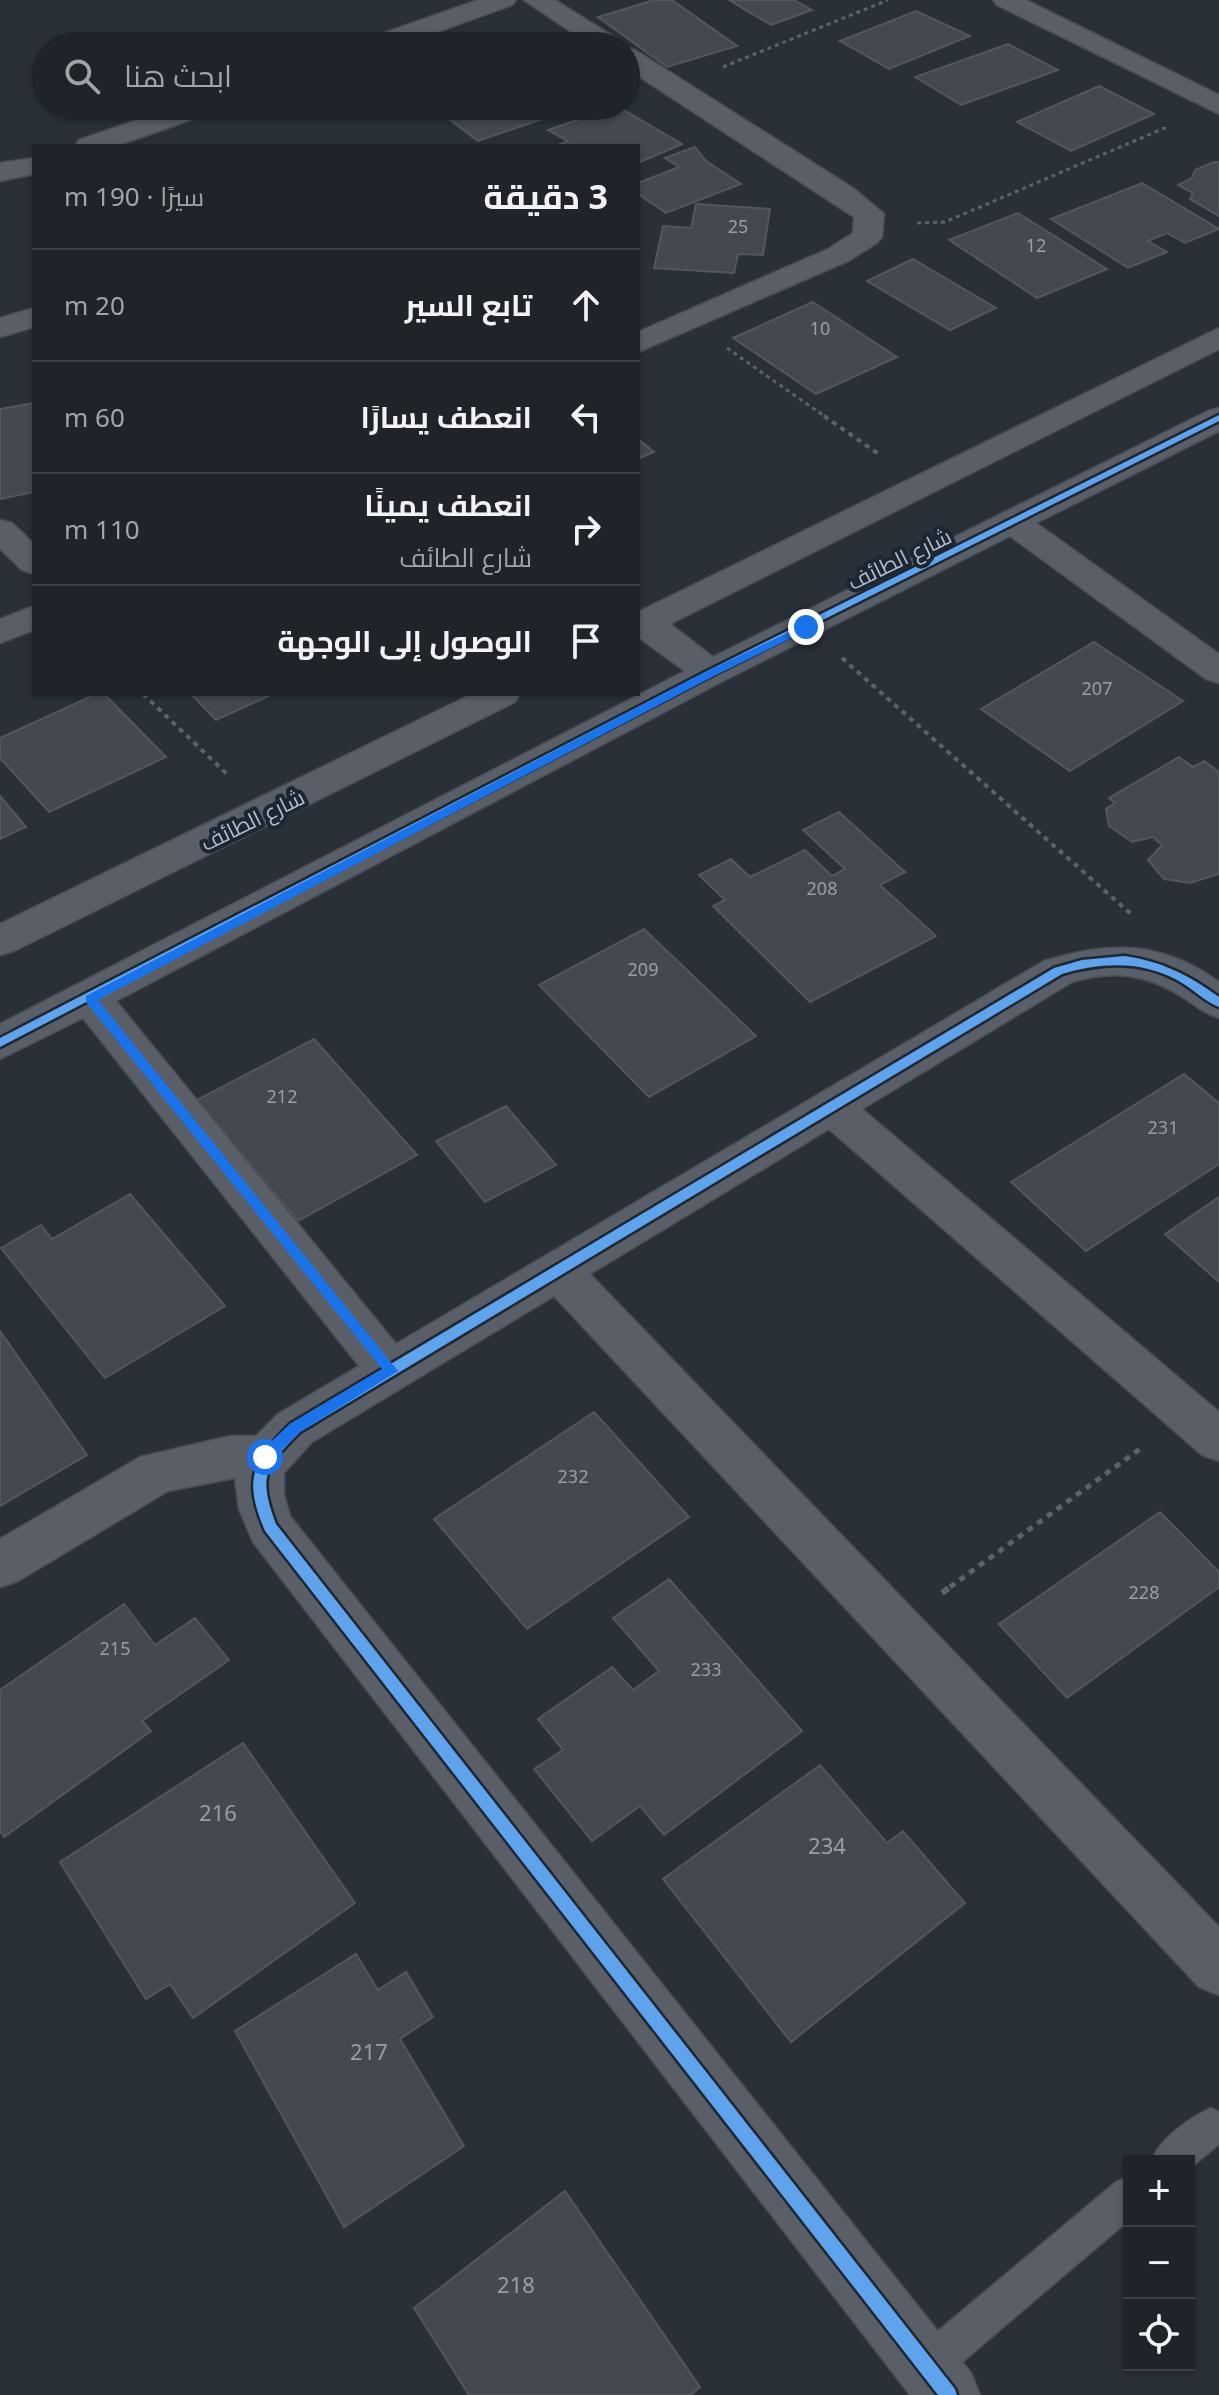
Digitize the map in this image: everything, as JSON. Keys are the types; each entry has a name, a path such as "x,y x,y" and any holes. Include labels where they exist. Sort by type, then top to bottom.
{"street":[{"path":"413,32 503,0"},
{"path":"537,0 588,32"},
{"path":"1006,0 1218,106"},
{"path":"640,65 843,194 869,214 867,237 838,255 640,342"},
{"path":"95,144 163,120"},
{"path":"0,172 32,166"},
{"path":"0,328 32,318"},
{"path":"710,673 642,624 1219,337"},
{"path":"1204,426 1219,455"},
{"name":"شارع الطائف","path":"0,1043 91,999 710,673 1204,426"},
{"path":"1014,523 1219,671"},
{"path":"0,530 32,561"},
{"path":"0,632 32,618"},
{"name":"شارع الطائف","path":"0,941 498,696"},
{"path":"938,2381 270,1527 257,1492 265,1457 295,1428 1058,971 1091,960 1130,960 1169,970 1219,1003"},
{"path":"91,999 391,1371"},
{"path":"832,1107 1204,1427"},
{"path":"558,1270 1219,1967"},
{"path":"0,1565 157,1472 230,1457 265,1457"}],"lane":[{"path":"1177,2155 1211,2127"},
{"path":"938,2381 1123,2201"}],"path":[{"path":"673,86 888,0"},
{"path":"869,214 919,224 945,222 1218,106"},
{"path":"688,321 922,484"},
{"path":"806,627 1144,925 1161,946 1169,970"},
{"path":"145,696 266,812"},
{"path":"896,1627 1204,1427"}],"building":[{"path":"654,0 672,0 737,46 667,67 640,47 640,32 619,32 598,17"},
{"path":"729,0 794,0 812,10 771,25"},
{"path":"916,11 970,36 889,69 840,41"},
{"path":"1008,44 1058,70 961,105 915,77"},
{"path":"1099,86 1154,114 1071,151 1017,122"},
{"path":"640,119 682,144 640,162 640,144 561,144 568,141 548,130 577,120"},
{"path":"450,120 539,120 478,141"},
{"path":"695,147 706,161 741,184 666,213 640,195 640,182 679,167 665,158"},
{"path":"1219,162 1219,216 1190,199 1193,193 1178,185 1192,178 1195,170"},
{"path":"1142,183 1219,229 1185,243 1167,233 1148,241 1167,252 1128,268 1051,219"},
{"path":"696,204 770,209 763,255 738,254 734,273 654,268 663,226 691,228"},
{"path":"1018,213 1107,269 1037,298 949,240"},
{"path":"913,259 996,308 950,330 867,281"},
{"path":"813,302 897,357 816,394 733,338"},
{"path":"32,403 32,492 0,499 0,409"},
{"path":"640,441 654,452 640,458"},
{"path":"1094,642 1183,701 1070,771 981,709"},
{"path":"92,696 106,696 166,757 49,812 0,758 0,738"},
{"path":"193,696 269,696 216,720"},
{"path":"1179,757 1193,767 1204,761 1219,772 1219,874 1190,883 1164,879 1148,860 1162,845 1153,837 1132,842 1109,826 1106,809 1115,803 1109,798"},
{"path":"0,796 26,827 0,839"},
{"path":"839,812 905,872 880,885 936,936 810,1002 713,906 725,900 699,875 731,859 750,877 805,850 832,876 845,869 803,830"},
{"path":"644,929 756,1036 649,1097 539,985"},
{"path":"314,1039 417,1155 298,1221 197,1100"},
{"path":"1184,1074 1219,1103 1219,1164 1086,1251 1011,1182"},
{"path":"506,1106 556,1165 485,1202 436,1141"},
{"path":"130,1194 225,1306 105,1378 1,1248 41,1225 52,1239"},
{"path":"1219,1197 1219,1282 1165,1234"},
{"path":"0,1331 87,1455 0,1506"},
{"path":"594,1412 689,1517 527,1629 434,1519"},
{"path":"1160,1512 1219,1572 1219,1587 1067,1698 999,1624"},
{"path":"669,1579 802,1731 664,1835 640,1806 592,1841 534,1769 563,1750 538,1719 612,1667 633,1690 659,1671 613,1618"},
{"path":"124,1604 155,1645 195,1618 229,1660 142,1721 151,1731 4,1837 0,1831 0,1690"},
{"path":"243,1743 355,1903 193,2018 170,1984 146,1999 60,1862"},
{"path":"820,1765 887,1843 903,1831 965,1903 791,2042 663,1879"},
{"path":"356,1954 378,1990 406,1972 433,2017 400,2039 464,2146 344,2227 235,2031"},
{"path":"565,2191 700,2387 691,2395 469,2395 414,2308"}],"cycle path":[{"path":"0,1043 710,673 1219,418"},
{"path":"949,2395 270,1527 260,1495 260,1472 272,1452 295,1428 1058,971 1103,961 1143,963 1180,977 1219,1003"}],"route":[{"path":"265,1457 295,1428 391,1371 91,999 710,673 806,627"}]}
